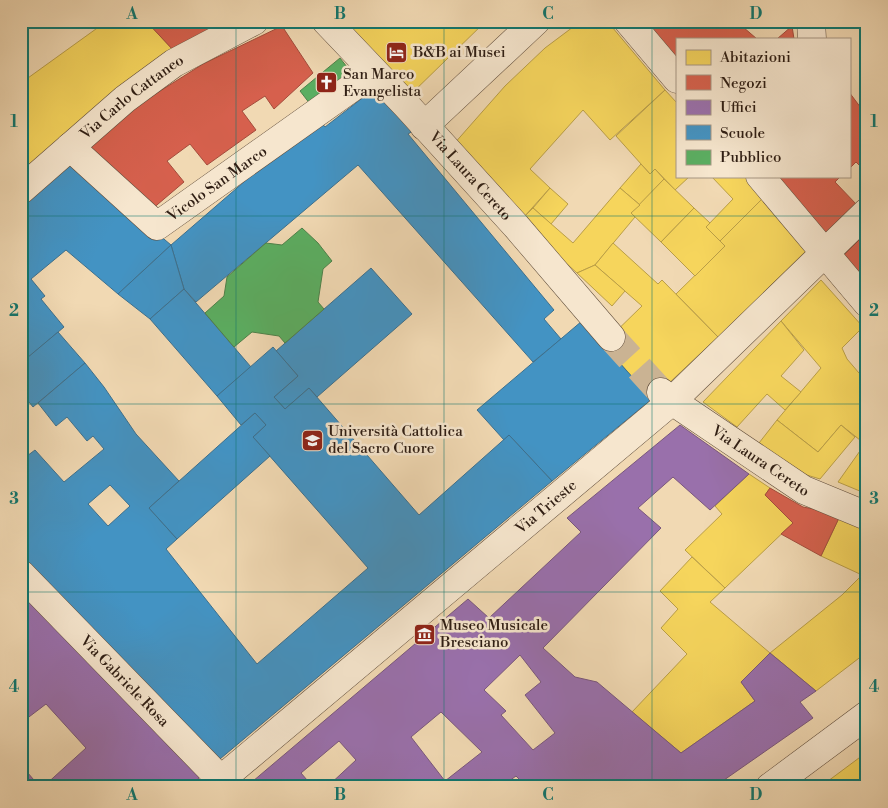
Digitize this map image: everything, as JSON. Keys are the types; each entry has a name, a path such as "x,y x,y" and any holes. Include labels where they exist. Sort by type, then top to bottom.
{"street":[{"name":"Via Carlo Cattaneo","path":"21,190 125,99 174,63 254,21"},
{"name":"Via Laura Cereto","path":"326,21 516,226 612,337"},
{"path":"424,126 536,21"},
{"path":"628,21 676,78"},
{"path":"811,21 812,38"},
{"name":"Vicolo San Marco","path":"70,147 157,226 374,72"},
{"path":"762,178 867,303"},
{"name":"Via Trieste","path":"221,784 667,396 825,254 867,212"},
{"name":"Via Laura Cereto","path":"667,396 804,490 867,516"},
{"name":"Via Gabriele Rosa","path":"21,574 221,784"},
{"path":"770,787 867,715"}],"building: Abitazioni":[{"path":"107,21 146,21 174,51 21,178 21,83"},
{"path":"340,21 486,21 408,97"},
{"path":"581,21 607,21 665,90 610,140 583,110 530,169 550,188 523,218 453,145 505,86 545,48"},
{"path":"665,90 676,102 676,178 688,178 675,190 655,169 650,174 616,136"},
{"path":"641,164 650,174 655,169 664,179 640,205 620,188"},
{"path":"713,178 747,178 764,197 720,241 706,227 733,199"},
{"path":"664,179 694,208 661,242 631,213"},
{"path":"550,188 568,204 551,224 533,208"},
{"path":"620,188 640,205 631,213 635,217 595,265 577,273 511,213 523,218 533,208 573,243"},
{"path":"764,197 810,247 718,337 676,294 725,246 720,241"},
{"path":"694,208 710,223 706,227 725,246 695,276 661,242"},
{"path":"613,243 658,284 662,280 718,337 652,399 603,344 642,306 595,265"},
{"path":"595,265 625,291 612,306 577,273"},
{"path":"821,280 863,327 842,348 847,359 859,373 867,365 867,441 865,444 841,425 818,452 777,420 821,368 781,321"},
{"path":"781,321 804,350 781,376 801,392 785,410 767,394 737,427 703,402"},
{"path":"777,420 818,452 841,425 855,437 820,479 800,473 759,443"},
{"path":"867,441 867,494 838,482"},
{"path":"749,474 770,488 765,495 793,523 725,588 685,550 722,514 715,506"},
{"path":"839,518 867,530 867,652 816,691 770,653 842,595 862,575 821,556"},
{"path":"692,557 725,588 710,602 770,653 741,682 755,701 681,753 632,712 687,654 661,628 678,609 660,591"},
{"path":"867,752 867,787 820,787"}],"building: Negozi":[{"path":"146,21 239,21 174,51"},
{"path":"639,21 736,21 756,38 676,38 676,64"},
{"path":"282,26 313,73 274,109 265,96 242,111 256,130 207,165 190,144 167,161 184,182 151,210 84,149 114,120 203,64"},
{"path":"792,26 794,38 778,38"},
{"path":"850,93 867,116 867,173 856,162 850,168"},
{"path":"774,178 839,178 835,182 857,205 824,237"},
{"path":"867,232 867,291 839,260"},
{"path":"770,488 803,507 819,510 839,518 821,556 781,534 793,523 765,495"}],"building: Uffici":[{"path":"680,425 749,474 710,510 673,477 638,508 661,528 543,648 575,677 597,682 681,753 755,701 741,682 770,653 816,691 800,702 813,718 714,787 527,787 516,776 501,787 327,787 356,760 339,741 301,773 313,787 246,787 468,599 489,618 581,532 567,518","holes":["520,655 541,682 525,695 555,733 533,750 501,715 506,711 484,690","441,712 482,752 445,781 411,737"]},
{"path":"21,585 200,777 189,787 43,787 86,748 46,704 21,723"},
{"path":"21,765 40,787 21,787"}],"building: Scuole":[{"path":"374,89 413,131 408,134 554,310 544,319 561,339 533,362 358,165 196,302 184,289 171,245 318,118 325,127"},
{"path":"69,159 171,245 118,294 66,250 31,279 45,296 41,299 64,327 24,361 21,358 21,200"},
{"path":"171,245 184,289 150,319 118,294"},
{"path":"371,268 412,314 317,397 309,388 285,409 274,397 298,376 276,351"},
{"path":"184,289 251,367 217,396 150,319"},
{"path":"582,321 652,399 552,481 509,435 504,440 477,410"},
{"path":"58,332 85,363 33,407 21,392 21,363"},
{"path":"273,347 298,376 274,397 285,409 309,388 419,515 509,435 552,481 214,764 31,569 21,556 21,456 23,459 35,450 64,482 104,449 93,436 87,441 67,417 56,426 38,403 85,363 136,434 179,481 149,508 177,539 166,549 257,664 368,568 253,437 266,425 255,413 241,425 217,396","holes":["110,485 130,506 108,526 88,504"]},
{"path":"255,413 266,425 253,437 270,456 177,539 149,508"}],"building: Pubblico":[{"name":"San Marco Evangelista","path":"340,58 354,76 314,109 300,91"},
{"path":"302,228 318,243 332,261 323,269 318,302 324,309 285,343 279,336 252,332 234,347 205,313 224,296 227,277 266,243 282,245"}],"tunnel":[{"path":"611,337 661,392"}],"place":[{"name":"B&B ai Musei","path":"397,52"},
{"name":"San Marco Evangelista","path":"327,83"},
{"name":"Università Cattolica del Sacro Cuore","path":"312,440"},
{"name":"Museo Musicale Bresciano","path":"424,634"}]}
